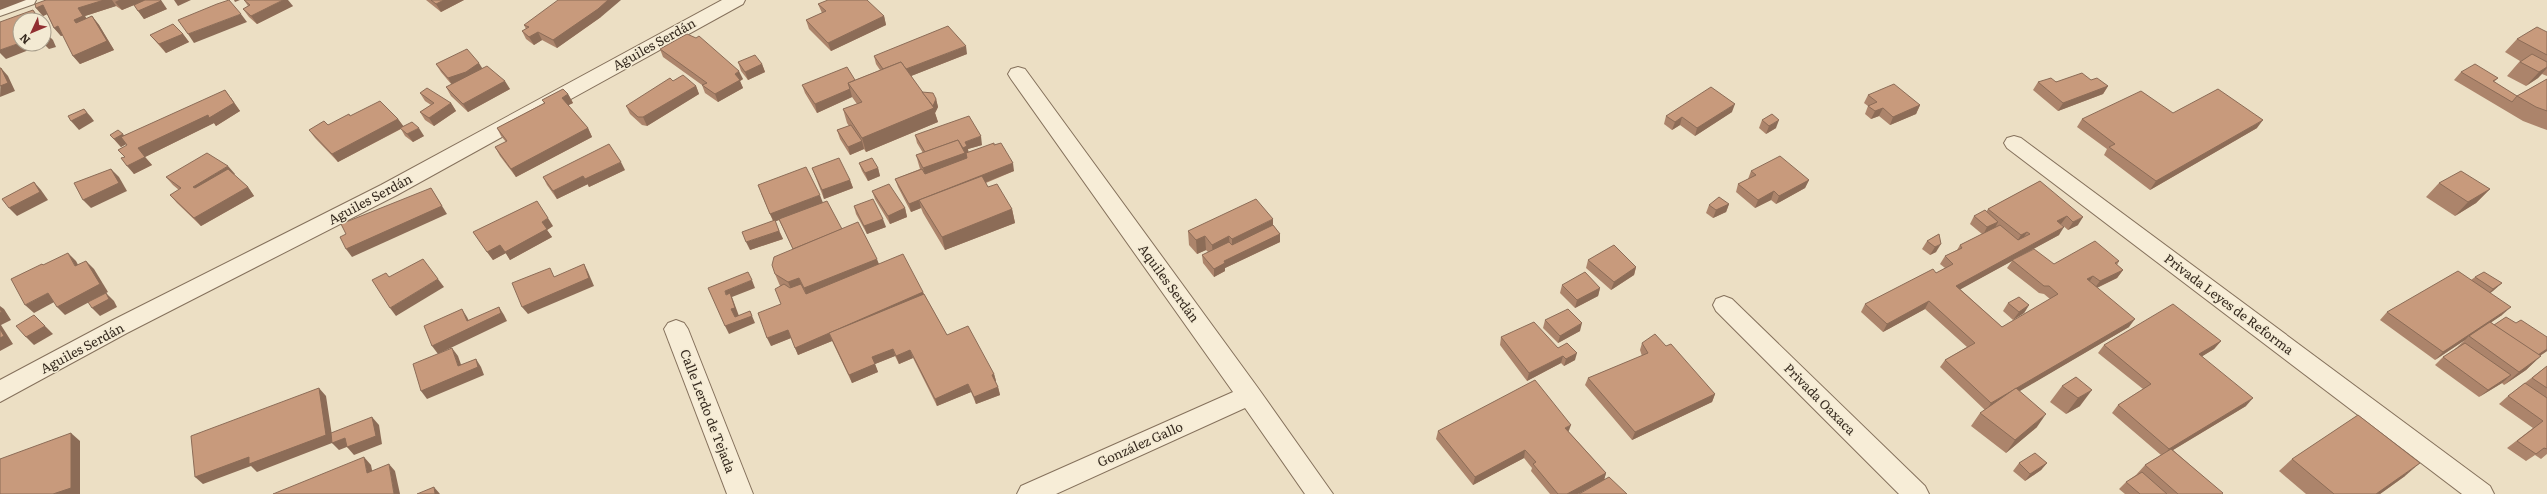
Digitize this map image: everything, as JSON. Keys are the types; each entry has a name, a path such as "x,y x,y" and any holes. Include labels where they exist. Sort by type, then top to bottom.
{"street":[{"path":"0,10 28,0"},
{"name":"Aguiles Serdán","path":"0,392 120,327 389,190 723,2"},
{"name":"Aquiles Serdán","path":"1018,74 1320,494"},
{"name":"Privada Leyes de Reforma","path":"2014,143 2481,494"},
{"name":"Privada Oaxaca","path":"1724,305 1916,494"},
{"name":"Calle Lerdo de Tejada","path":"676,329 740,494"},
{"name":"González Gallo","path":"1030,494 1250,395"}],"building":[{"path":"46,0 104,0 78,8 83,16 74,20 76,23 92,16 107,41 73,56 58,26 54,28 52,24 52,12 46,12 43,5 36,8 35,4"},
{"path":"145,0 161,1 138,11 134,5"},
{"path":"229,0 241,14 188,34 178,20 217,4"},
{"path":"244,0 283,0 251,16 243,9 250,5"},
{"path":"431,0 444,0 436,4"},
{"path":"558,0 608,0 598,9 553,40 538,32 529,37 522,31 529,27 524,25"},
{"path":"828,0 867,0 884,16 828,43 806,20 826,11 818,4"},
{"path":"12,18 12,46 0,50 0,22"},
{"path":"173,24 183,34 159,44 150,35"},
{"path":"948,26 966,46 906,69 901,62 883,69 874,56"},
{"path":"2537,27 2547,32 2547,55 2517,39"},
{"path":"687,34 696,38 699,36 739,71 735,74 740,80 715,94 702,85 707,83 660,49"},
{"path":"467,49 479,63 466,72 448,78 436,64"},
{"path":"2532,54 2547,62 2547,67 2539,72 2520,62"},
{"path":"755,55 762,64 745,72 738,62"},
{"path":"901,62 934,108 862,138 843,109 862,102 848,83"},
{"path":"2475,64 2498,78 2493,81 2517,96 2512,102 2461,72"},
{"path":"487,66 505,81 463,104 446,87"},
{"path":"847,67 855,80 848,83 850,89 815,104 802,85"},
{"path":"0,68 8,83 0,86"},
{"path":"2082,73 2091,80 2097,78 2108,86 2063,103 2038,82 2051,78 2056,82"},
{"path":"683,75 696,86 643,117 638,117 626,106 670,78 673,81"},
{"path":"2547,79 2547,111 2536,107 2517,96"},
{"path":"1894,84 1920,105 1893,117 1883,108 1875,111 1868,106 1877,102 1868,95"},
{"path":"1711,87 1735,104 1697,128 1682,117 1675,122 1666,116"},
{"path":"427,88 451,103 429,118 420,112 434,103 420,93"},
{"path":"563,89 568,94 562,98 588,128 511,169 495,147 507,141 497,128 545,103 542,100"},
{"path":"2218,89 2263,120 2156,181 2109,147 2115,144 2082,119 2141,91 2173,113"},
{"path":"225,90 234,103 209,118 208,115 138,148 145,157 127,166 121,158 125,157 118,150 127,145 121,137"},
{"path":"922,92 933,93 936,99 933,106"},
{"path":"380,101 398,119 332,154 309,130 324,121 328,125"},
{"path":"84,109 87,113 71,121 68,116"},
{"path":"1772,114 1779,120 1769,126 1762,120"},
{"path":"969,116 981,136 965,142 967,146 963,148 958,140 925,152 915,135"},
{"path":"412,122 419,128 407,134 400,128"},
{"path":"851,125 862,141 848,147 837,130"},
{"path":"118,130 123,134 114,139 110,135"},
{"path":"958,140 965,153 923,168 916,155"},
{"path":"994,143 994,145 1001,143 1013,163 909,204 895,179 922,169 925,174 967,158 966,153"},
{"path":"609,144 621,162 585,179 583,176 553,191 543,177"},
{"path":"207,153 228,166 193,187 195,188 228,169 248,187 194,218 170,195 181,188 166,177"},
{"path":"1780,156 1809,180 1779,196 1774,191 1758,200 1738,184 1756,175 1751,171"},
{"path":"839,158 850,180 822,190 812,168"},
{"path":"872,158 878,168 865,173 859,163"},
{"path":"806,167 820,195 770,214 758,185"},
{"path":"111,169 119,183 83,200 74,183"},
{"path":"2461,171 2490,189 2468,202 2439,183"},
{"path":"982,176 988,187 997,184 1012,209 942,237 919,200"},
{"path":"2040,181 2083,217 2073,222 2067,216 2057,221 2064,227 1956,286 2002,327 2058,294 2049,286 2044,286 2012,260 2034,249 2054,264 2095,241 2119,261 2115,263 2123,270 2100,281 2093,276 2087,279 2135,319 1991,403 1945,360 1975,343 1929,301 1887,324 1865,304 1933,269 1936,273 1953,264 1945,256 1962,248 1960,245 2000,225 2018,240 2030,234 2027,232 2021,235 1988,209"},
{"path":"34,182 40,192 9,208 2,199"},
{"path":"889,184 905,208 888,216 872,191"},
{"path":"431,188 442,206 346,249 340,237 346,234 341,224"},
{"path":"1719,197 1729,204 1716,210 1709,205"},
{"path":"873,199 883,219 864,226 854,206"},
{"path":"1256,199 1273,219 1232,239 1229,236 1212,245 1205,236 1196,240 1188,231"},
{"path":"537,201 548,218 542,222 547,229 505,252 500,245 487,252 473,232"},
{"path":"827,201 842,229 793,249 779,219"},
{"path":"1985,210 1998,222 1987,227 1974,216"},
{"path":"775,220 779,231 746,242 742,232"},
{"path":"858,222 877,259 804,288 799,278 788,282 775,274 772,265 774,257"},
{"path":"1273,225 1280,234 1224,261 1225,263 1214,269 1202,255 1229,242 1232,245"},
{"path":"1939,234 1941,244 1935,247 1927,241"},
{"path":"1614,245 1636,267 1614,282 1588,260"},
{"path":"68,253 75,266 86,261 100,284 57,307 48,293 25,305 11,279"},
{"path":"903,254 923,292 795,348 788,330 767,338 758,313 781,304 775,289 784,284 790,288 801,284 806,294"},
{"path":"423,259 438,279 390,308 372,280 386,273 389,277"},
{"path":"584,264 589,278 522,307 512,283 550,268 554,277"},
{"path":"2458,271 2511,307 2443,352 2387,312"},
{"path":"748,272 752,280 725,291 726,295 730,293 735,308 731,309 735,317 750,311 752,316 725,326 708,288"},
{"path":"1585,272 1600,288 1577,300 1562,285"},
{"path":"2484,272 2502,283 2493,289 2475,277"},
{"path":"106,293 109,299 92,308 88,302"},
{"path":"924,294 947,335 968,326 994,374 992,375 998,387 974,397 968,384 935,399 910,350 896,356 893,349 872,357 875,364 849,375 829,333"},
{"path":"2019,297 2029,305 2019,312 2008,303"},
{"path":"2173,304 2221,341 2199,354 2253,398 2169,449 2118,405 2151,384 2104,345"},
{"path":"499,307 501,313 432,346 424,326 462,309 467,321"},
{"path":"1568,309 1582,323 1560,336 1545,320"},
{"path":"34,315 45,326 26,337 16,326"},
{"path":"2506,317 2516,323 2521,320 2547,337 2547,349 2538,355 2494,325"},
{"path":"1534,322 1558,348 1567,343 1577,353 1566,359 1563,356 1529,373 1501,337"},
{"path":"2490,322 2541,356 2519,372 2469,336"},
{"path":"0,329 4,336 0,338"},
{"path":"1655,334 1666,346 1671,344 1715,394 1635,432 1588,378 1648,353 1642,343"},
{"path":"2465,343 2511,375 2488,390 2443,357"},
{"path":"452,348 458,366 476,359 478,367 421,391 413,364"},
{"path":"2547,366 2547,388 2532,378"},
{"path":"2076,377 2092,390 2078,398 2062,386"},
{"path":"1535,380 1571,425 1565,428 1606,473 1567,494 1558,494 1533,464 1536,462 1525,450 1475,477 1438,431"},
{"path":"2525,383 2547,398 2547,449 2544,448 2536,454 2517,441 2543,421 2508,396"},
{"path":"319,388 326,435 249,464 249,457 195,477 191,436"},
{"path":"2016,388 2046,414 2015,440 1980,413"},
{"path":"2358,415 2420,463 2376,494 2334,494 2292,459"},
{"path":"372,417 376,436 347,447 345,438 332,443 331,433"},
{"path":"71,433 71,488 53,494 0,494 0,459"},
{"path":"2171,449 2223,493 2178,494 2145,465"},
{"path":"2035,453 2047,463 2030,474 2019,463"},
{"path":"364,457 367,473 389,464 394,494 273,494"},
{"path":"2142,472 2167,494 2140,494 2126,482"},
{"path":"1609,477 1627,494 1579,494"},
{"path":"434,487 435,494 417,494"}]}
